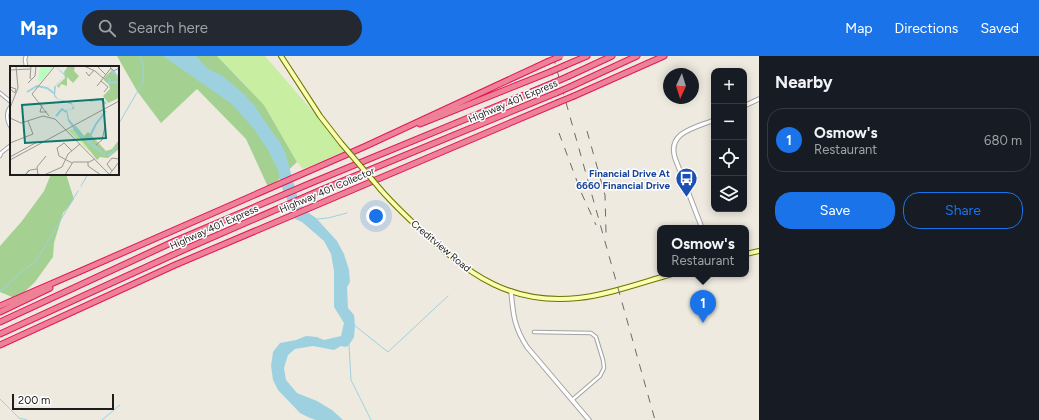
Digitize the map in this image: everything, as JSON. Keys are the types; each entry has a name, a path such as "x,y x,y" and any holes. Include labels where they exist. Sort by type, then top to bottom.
{"highway":[{"path":"366,146 561,56"},
{"path":"0,306 90,268 366,146 566,66 587,56"},
{"name":"Highway 401 Express","path":"0,322 174,241 553,83 612,56"},
{"name":"Highway 401 Express","path":"0,334 190,247 315,193 556,94 637,56"},
{"name":"Highway 401 Collector","path":"0,345 175,265 321,202 557,104 664,56"},
{"path":"0,312 90,268"}],"main road":[{"name":"Creditview Road","path":"281,56 320,116 381,190 410,220 463,267 484,280 511,291 534,297 579,298 661,277"},
{"path":"749,253 759,251"}],"street":[{"path":"26,56 26,66"},
{"path":"0,93 10,101"},
{"path":"747,105 759,100"},
{"path":"10,107 7,117 10,126"},
{"path":"701,225 675,158 673,146 674,141 678,136 711,121"},
{"path":"0,154 10,146"},
{"path":"511,291 516,327 520,336 527,347 589,420"},
{"path":"534,332 591,333 596,337 604,368 600,376 572,400"}],"green space":[{"path":"117,56 217,56 264,105 297,162 269,189 246,139 197,89 161,123 137,91"},
{"path":"217,56 265,56 347,151 303,169 297,162 264,105"},
{"path":"51,175 66,175 74,199 63,213 54,243 53,257 35,282 17,299 0,292 0,246 22,221 44,191"}],"water":[{"path":"163,56 196,56 207,68 224,77 244,94 254,105 285,152 299,202 306,211 316,218 337,241 344,254 349,270 350,282 347,287 348,308 354,315 354,337 346,347 341,346 334,350 313,346 295,349 288,355 284,368 286,380 297,393 317,401 332,410 343,420 316,420 300,413 278,390 273,380 271,366 273,352 280,343 296,340 306,336 317,337 324,340 341,336 344,323 334,307 334,271 331,254 324,241 302,222 295,219 290,213 287,199 281,186 278,170 268,150 254,129 232,104"}],"waterway":[{"path":"119,123 143,82 143,64 140,56"},
{"path":"81,186 87,175"},
{"path":"0,291 16,276 36,261 78,191"},
{"path":"317,219 347,213"},
{"path":"354,325 388,352 448,296"},
{"path":"349,345 351,380 371,420"},
{"path":"0,399 19,418 27,420"},
{"path":"102,420 120,405"}],"railway":[{"path":"553,56 655,420"},
{"path":"587,131 605,195 606,233"},
{"path":"559,133 581,192 596,225"}],"place":[{"name":"Financial Drive At 6660 Financial Drive","path":"686,198"},
{"name":"Osmow's","path":"703,323"}]}
